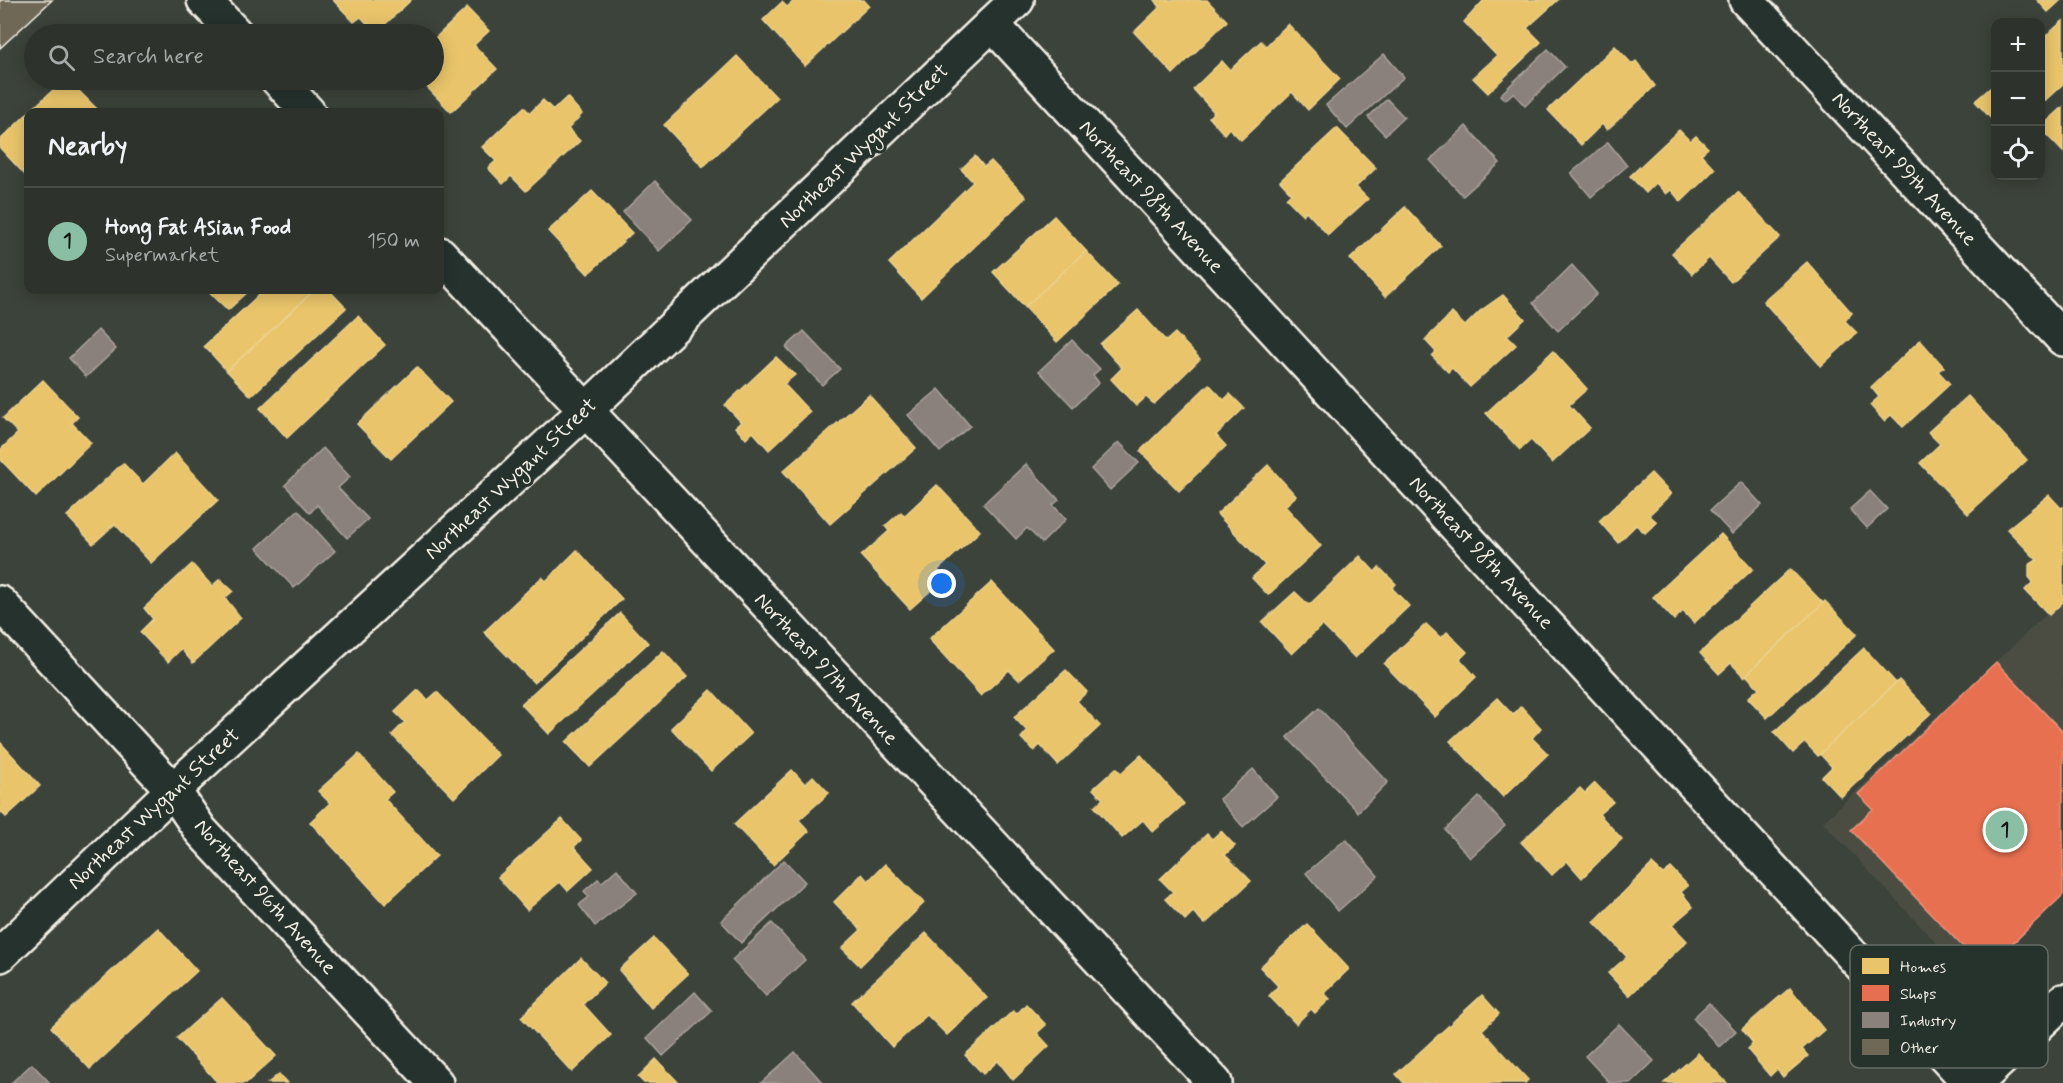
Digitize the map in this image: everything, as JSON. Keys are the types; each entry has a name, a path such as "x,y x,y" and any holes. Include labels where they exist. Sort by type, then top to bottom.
{"street":[{"path":"204,0 227,24"},
{"name":"Northeast Wygant Street","path":"0,955 173,789 585,411 1017,0"},
{"name":"Northeast 99th Avenue","path":"1746,0 2063,339"},
{"name":"Northeast 98th Avenue","path":"992,24 1850,953"},
{"path":"288,90 305,108"},
{"name":"Northeast 97th Avenue","path":"444,258 1215,1083"},
{"name":"Northeast 96th Avenue","path":"0,603 173,789 201,831 436,1083"},
{"path":"2048,1015 2063,1001"},
{"name":"Northeast 98th Avenue","path":"1956,1068 1970,1083"},
{"path":"1976,1083 1992,1068"}],"shaded area":[{"path":"2063,599 2063,896 2011,945 1938,945 1823,822"}],"building: Homes":[{"path":"333,0 411,0 386,24 368,24 361,17 354,22"},
{"path":"795,0 864,0 869,6 805,66 763,20 782,2 787,7"},
{"path":"1155,0 1207,0 1227,21 1173,74 1134,32 1160,7"},
{"path":"1484,0 1558,0 1527,28 1541,42 1488,93 1473,78 1497,56 1464,22"},
{"path":"2037,0 2061,0 2048,12"},
{"path":"467,8 489,31 474,45 497,69 451,112 430,90 444,90 444,30"},
{"path":"2063,21 2063,84 2045,100 2045,72 2045,37"},
{"path":"1288,24 1340,79 1308,110 1292,92 1241,140 1229,128 1224,134 1209,117 1214,112 1193,89 1222,61 1230,70 1261,41 1266,46"},
{"path":"1615,46 1632,64 1636,61 1655,86 1607,130 1602,124 1581,145 1548,110"},
{"path":"737,56 777,98 703,167 664,125"},
{"path":"1991,87 1991,119 1975,101"},
{"path":"53,90 78,90 96,108 33,108"},
{"path":"567,97 582,114 568,129 580,141 526,191 511,176 503,184 488,168 496,161 482,147 524,107 530,113 543,100 553,110"},
{"path":"2063,107 2063,152 2045,133 2045,123"},
{"path":"24,117 24,174 0,148 0,140"},
{"path":"1337,128 1376,168 1356,187 1368,199 1328,235 1306,211 1303,215 1286,198 1291,193 1280,181"},
{"path":"1679,130 1690,141 1696,136 1708,148 1701,154 1715,169 1681,202 1671,190 1666,194 1656,183 1646,193 1630,176"},
{"path":"975,156 984,167 991,161 1026,197 921,298 889,263 973,182 961,169"},
{"path":"592,191 632,233 588,274 548,231"},
{"path":"1738,192 1780,237 1731,282 1709,258 1692,274 1672,253"},
{"path":"1405,207 1441,246 1385,297 1350,259"},
{"path":"1054,216 1086,251 1025,307 993,272"},
{"path":"1086,251 1118,285 1057,342 1025,307"},
{"path":"1807,262 1852,313 1845,321 1857,333 1821,366 1763,301"},
{"path":"211,294 246,294 228,310"},
{"path":"260,294 311,294 227,371 204,346"},
{"path":"311,294 333,294 346,308 251,396 227,371"},
{"path":"1503,295 1525,319 1507,336 1516,345 1470,387 1452,368 1448,372 1432,356 1436,352 1425,340 1452,313 1465,326 1480,311"},
{"path":"1138,310 1166,341 1175,333 1200,359 1154,404 1146,397 1136,406 1111,379 1122,368 1100,344"},
{"path":"358,316 385,345 287,438 260,408"},
{"path":"1920,340 1944,367 1938,371 1950,384 1903,427 1891,415 1884,421 1870,405 1879,397 1871,387"},
{"path":"1553,351 1587,389 1569,405 1590,428 1552,463 1531,440 1520,450 1486,413"},
{"path":"776,357 795,375 784,384 810,412 769,450 753,432 746,439 735,427 741,422 725,405"},
{"path":"417,367 451,402 391,459 357,424"},
{"path":"43,380 78,417 72,423 91,443 36,497 0,459 0,450 18,433 3,418"},
{"path":"1209,384 1224,400 1230,394 1244,408 1216,435 1226,446 1179,491 1140,451"},
{"path":"869,395 916,448 830,524 783,471"},
{"path":"1968,396 2027,460 1968,514 1920,463 1940,444 1928,432"},
{"path":"175,453 218,500 151,563 115,524 93,544 67,516 123,463 143,484"},
{"path":"1268,465 1296,496 1285,506 1321,546 1268,595 1252,578 1265,565 1217,514"},
{"path":"1651,473 1671,494 1649,515 1657,522 1645,533 1636,525 1618,543 1599,521"},
{"path":"937,485 980,531 938,570 945,578 910,609 861,556 889,531 885,526 901,512 904,516"},
{"path":"2049,495 2061,508 2063,507 2063,602 2049,615 2025,590 2033,582 2029,577 2029,565 2037,560 2007,529"},
{"path":"1721,534 1753,569 1694,623 1683,611 1674,620 1653,597"},
{"path":"577,550 622,599 534,683 484,632 542,577 546,581"},
{"path":"1360,556 1375,572 1379,567 1396,584 1392,588 1409,606 1355,658 1322,625 1292,654 1262,622 1295,592 1309,605"},
{"path":"192,564 212,586 220,579 233,591 225,598 241,618 193,663 181,649 168,662 140,632 153,619 144,608"},
{"path":"1790,569 1823,603 1744,677 1731,663 1719,674 1700,653"},
{"path":"992,582 1054,649 1019,680 1009,670 981,696 929,639"},
{"path":"1825,601 1857,634 1767,718 1748,698 1759,688 1746,675"},
{"path":"620,613 648,643 549,734 521,704"},
{"path":"1426,624 1441,638 1447,632 1467,652 1460,659 1476,677 1435,717 1384,664"},
{"path":"1864,648 1896,683 1818,756 1805,742 1793,753 1774,732"},
{"path":"663,651 687,677 590,767 566,742"},
{"path":"1066,670 1087,692 1077,701 1100,726 1058,765 1040,745 1034,751 1021,738 1027,731 1014,717"},
{"path":"1899,680 1931,713 1841,797 1822,777 1832,767 1820,754"},
{"path":"418,690 428,700 437,692 498,755 454,798 392,735 405,722 395,712"},
{"path":"711,690 751,734 711,771 671,728"},
{"path":"1497,698 1513,715 1521,706 1541,728 1532,738 1548,754 1503,797 1450,741"},
{"path":"0,742 40,786 6,817 0,811"},
{"path":"359,754 393,792 385,799 437,856 385,904 310,822 330,803 318,791"},
{"path":"1141,755 1184,804 1153,832 1143,820 1122,838 1094,806 1103,799 1093,789 1116,768 1121,773"},
{"path":"792,770 805,784 813,776 829,793 799,820 809,831 773,865 734,824"},
{"path":"1595,783 1613,802 1599,814 1622,839 1582,878 1567,861 1552,875 1521,842 1580,788 1585,793"},
{"path":"562,819 581,840 574,847 593,868 568,891 560,882 527,910 498,877"},
{"path":"1221,831 1235,846 1225,855 1251,881 1205,924 1193,912 1185,920 1165,899 1173,892 1160,879 1207,834 1212,839"},
{"path":"885,864 924,903 860,966 842,948 861,930 834,902 862,874 868,881"},
{"path":"1652,864 1663,874 1671,868 1688,886 1681,892 1693,907 1672,925 1687,941 1629,996 1608,973 1627,957 1594,922"},
{"path":"1307,924 1349,969 1324,993 1330,999 1315,1013 1311,1009 1296,1024 1269,996 1278,986 1260,967"},
{"path":"158,928 197,971 90,1069 51,1027"},
{"path":"926,933 987,998 947,1035 927,1015 892,1047 852,1002"},
{"path":"654,938 688,974 651,1008 619,970"},
{"path":"581,958 605,983 583,1004 611,1035 572,1072 521,1017"},
{"path":"1790,988 1824,1030 1802,1049 1808,1056 1783,1077 1777,1069 1770,1076 1747,1049 1753,1043 1742,1029"},
{"path":"1482,995 1499,1014 1482,1030 1528,1080 1525,1083 1404,1083 1396,1074"},
{"path":"222,998 276,1056 246,1083 218,1083 177,1038"},
{"path":"1026,1004 1046,1025 1037,1033 1049,1046 1013,1080 998,1061 983,1074 965,1055 1013,1011 1017,1014"},
{"path":"1698,1053 1727,1083 1664,1083"},
{"path":"656,1059 679,1083 644,1083 638,1077"},
{"path":"279,1074 287,1083 268,1083"}],"building: Shops":[{"path":"1996,662 2063,732 2063,895 2011,945 1961,945 1851,830 1873,809 1858,794"}],"building: Industry":[{"path":"1548,49 1565,67 1525,106 1513,93 1505,100 1500,95"},
{"path":"1384,54 1404,77 1347,129 1326,105"},
{"path":"1387,99 1404,117 1385,135 1368,117"},
{"path":"1466,126 1500,163 1463,196 1430,160"},
{"path":"1608,142 1627,166 1591,197 1571,173"},
{"path":"655,181 692,220 659,251 623,212"},
{"path":"1572,265 1597,294 1558,331 1533,303"},
{"path":"98,330 116,349 86,377 69,358"},
{"path":"804,331 840,369 822,385 786,347"},
{"path":"1072,340 1100,369 1093,375 1099,383 1073,407 1039,371"},
{"path":"939,389 970,426 940,452 908,415"},
{"path":"1119,442 1139,463 1110,490 1091,469"},
{"path":"323,448 350,477 338,488 368,519 347,538 317,505 310,513 285,485"},
{"path":"1026,464 1059,500 1053,505 1066,519 1042,543 1027,528 1016,539 983,504"},
{"path":"1741,482 1762,505 1732,534 1710,510"},
{"path":"1870,491 1887,509 1867,528 1850,509"},
{"path":"298,510 335,551 294,588 257,548"},
{"path":"1319,708 1388,782 1358,812 1287,737"},
{"path":"1253,769 1277,797 1243,827 1219,799"},
{"path":"1479,797 1505,826 1470,858 1445,830"},
{"path":"1346,839 1378,876 1338,911 1306,873"},
{"path":"784,860 805,882 741,943 721,921"},
{"path":"617,869 637,893 595,926 579,905 589,897 584,891 598,879 602,882"},
{"path":"772,923 805,960 766,996 732,960"},
{"path":"695,992 712,1011 663,1056 647,1038"},
{"path":"1709,1003 1736,1031 1719,1047 1693,1018"},
{"path":"1619,1024 1654,1061 1631,1083 1610,1083 1585,1056"},
{"path":"795,1052 823,1083 761,1083"},
{"path":"32,1064 50,1083 11,1083"}],"building: Other":[{"path":"0,0 52,0 24,24 0,48"}],"place":[{"name":"Hong Fat Asian Food","path":"2005,830"}]}
